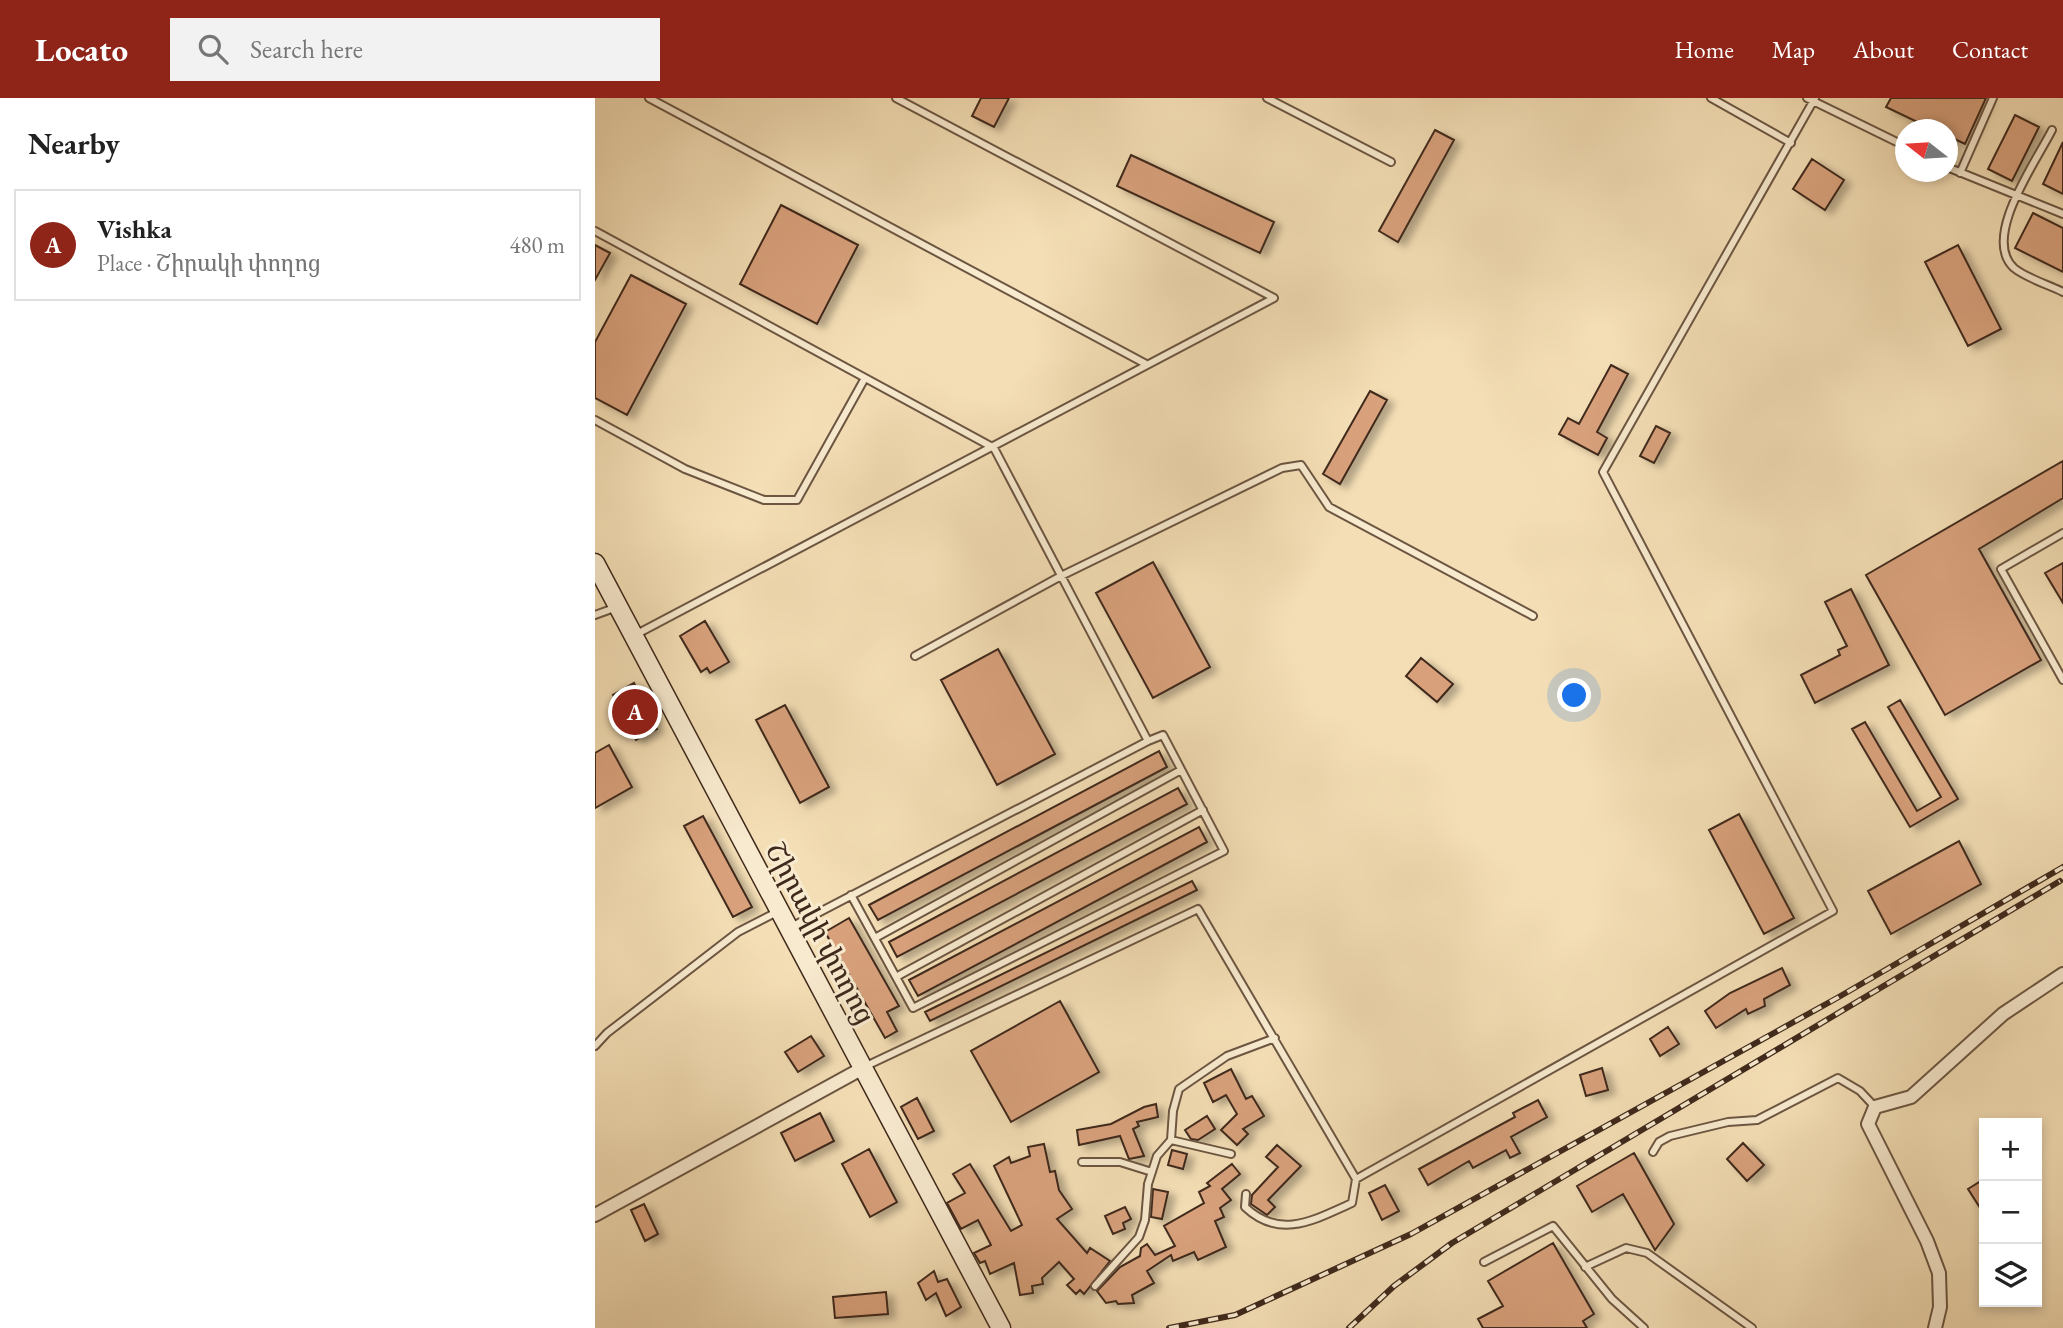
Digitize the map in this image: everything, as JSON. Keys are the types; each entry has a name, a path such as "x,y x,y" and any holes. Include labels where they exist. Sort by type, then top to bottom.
{"main road":[{"name":"Շիրակի փողոց","path":"595,563 608,610"},
{"name":"Շիրակի փողոց","path":"595,578 608,610 631,638 982,1298 995,1328"},
{"name":"Շիրակի փողոց","path":"982,1298 1002,1328"}],"street":[{"path":"1935,1328 1940,1307 1939,1272 1927,1241 1868,1124 1875,1107 1912,1097 2003,1014 2063,974"},
{"path":"595,1215 860,1069"}],"lane":[{"path":"649,98 1146,364"},
{"path":"631,638 994,449 1146,364 1274,298 896,98"},
{"path":"1267,98 1391,162"},
{"path":"1711,98 1722,100 1791,143"},
{"path":"1993,98 1960,173 2063,214"},
{"path":"1356,1179 1833,911 1603,472 1791,143 1812,99 1895,140"},
{"path":"2052,130 2004,223 2001,247 2014,268 2063,292"},
{"path":"595,231 994,449 1149,741"},
{"path":"595,420 685,468 764,500 797,500 865,378"},
{"path":"915,656 1061,576 1282,468 1301,465 1329,507 1533,616"},
{"path":"2063,533 2001,569 2063,680"},
{"path":"785,930 851,895 1149,741 1163,735 1224,851 913,1008 851,895"},
{"path":"875,938 1181,770"},
{"path":"896,977 1203,810"},
{"path":"860,1069 1198,909 1356,1179 1352,1203 1308,1222 1277,1226 1266,1222 1245,1207 1247,1194"},
{"path":"595,1046 607,1033 738,932 776,912"},
{"path":"1095,1286 1139,1237 1145,1220 1157,1156 1171,1140 1173,1111 1179,1089 1227,1056 1275,1038"},
{"path":"1653,1152 1658,1142 1669,1136 1728,1122 1757,1120 1838,1078 1860,1091 1875,1107"},
{"path":"1171,1140 1231,1154"},
{"path":"1082,1162 1120,1162 1152,1172"},
{"path":"1484,1262 1553,1226 1612,1299 1644,1328"},
{"path":"1585,1267 1626,1248 1647,1253 1752,1328"}],"building":[{"path":"981,98 1009,98 994,127 972,116"},
{"path":"1891,98 1986,98 1965,144 1958,141 1958,119 1911,119 1886,107"},
{"path":"2015,115 2039,127 2012,181 1988,169"},
{"path":"1435,130 1454,140 1398,242 1379,231"},
{"path":"2063,142 2063,194 2043,184"},
{"path":"1131,155 1274,222 1260,253 1117,186"},
{"path":"1812,159 1844,180 1825,210 1793,189"},
{"path":"781,205 858,245 817,324 740,284"},
{"path":"2033,213 2063,228 2063,272 2015,248"},
{"path":"595,245 610,253 595,280"},
{"path":"1958,245 2001,329 1968,346 1925,262"},
{"path":"631,275 686,304 627,415 595,398 595,342"},
{"path":"1611,365 1628,374 1597,432 1607,438 1598,455 1559,434 1568,418 1579,424"},
{"path":"1370,391 1387,400 1340,484 1323,474"},
{"path":"1656,426 1670,433 1654,463 1640,456"},
{"path":"2063,461 2063,498 1979,549 2041,660 1945,715 1866,575"},
{"path":"1153,562 1210,667 1153,698 1096,593"},
{"path":"2063,563 2063,603 2045,573"},
{"path":"1851,589 1889,665 1815,703 1801,675 1840,655 1838,650 1847,646 1825,602"},
{"path":"705,621 729,662 710,673 707,668 701,672 680,636"},
{"path":"998,649 1055,754 997,785 941,680"},
{"path":"1421,658 1453,684 1437,702 1406,676"},
{"path":"634,683 657,729 636,740 613,695"},
{"path":"1900,700 1958,799 1910,827 1852,729 1865,722 1917,811 1941,797 1888,707"},
{"path":"785,705 829,787 800,803 756,720"},
{"path":"609,745 632,787 595,808 595,753"},
{"path":"1159,751 1167,767 878,920 869,905"},
{"path":"1178,788 1187,804 897,957 889,942"},
{"path":"1739,814 1794,918 1764,934 1709,830"},
{"path":"703,816 752,907 733,917 684,826"},
{"path":"1199,827 1207,842 918,996 909,980"},
{"path":"1959,841 1981,884 1891,934 1868,891"},
{"path":"1192,881 1197,890 930,1021 925,1012"},
{"path":"849,918 899,1006 887,1012 897,1031 885,1038 825,932"},
{"path":"1782,968 1790,985 1764,999 1765,1006 1748,1014 1746,1009 1716,1028 1705,1011 1730,993"},
{"path":"1060,1001 1099,1072 1011,1122 971,1051"},
{"path":"1668,1027 1679,1044 1660,1056 1650,1039"},
{"path":"811,1036 824,1056 798,1072 785,1052"},
{"path":"1602,1068 1608,1090 1586,1096 1580,1075"},
{"path":"1231,1069 1246,1099 1252,1096 1264,1116 1243,1129 1248,1134 1237,1145 1221,1130 1237,1114 1226,1095 1213,1102 1204,1083"},
{"path":"917,1098 934,1131 918,1139 901,1107"},
{"path":"1538,1100 1547,1117 1511,1137 1520,1153 1510,1158 1506,1150 1473,1168 1469,1161 1428,1185 1419,1169 1515,1117 1513,1113"},
{"path":"1156,1104 1158,1117 1137,1122 1139,1126 1133,1129 1144,1156 1129,1159 1120,1136 1079,1145 1077,1130 1111,1124 1144,1107"},
{"path":"820,1113 834,1141 795,1161 781,1133"},
{"path":"1207,1116 1215,1129 1198,1140 1191,1139 1185,1130"},
{"path":"1743,1143 1764,1165 1747,1181 1727,1159"},
{"path":"1044,1144 1050,1172 1055,1171 1059,1190 1072,1209 1057,1219 1087,1253 1090,1248 1110,1261 1084,1294 1080,1290 1076,1294 1067,1285 1074,1279 1059,1262 1042,1278 1043,1284 1032,1286 1033,1293 1020,1295 1014,1263 990,1274 985,1261 980,1263 974,1253 991,1245 978,1220 961,1229 947,1203 965,1193 953,1174 970,1164 1011,1231 1022,1225 994,1166 1009,1157 1011,1163 1030,1156 1028,1147"},
{"path":"1277,1145 1301,1166 1268,1200 1275,1207 1267,1215 1251,1204 1252,1195 1278,1167 1266,1157"},
{"path":"869,1149 897,1202 870,1217 842,1164"},
{"path":"1172,1150 1187,1154 1183,1169 1168,1165"},
{"path":"1634,1153 1674,1224 1655,1250 1623,1194 1592,1212 1577,1186"},
{"path":"1232,1164 1240,1174 1222,1189 1231,1200 1220,1208 1224,1217 1215,1221 1226,1247 1198,1260 1194,1252 1173,1261 1171,1255 1147,1271 1154,1283 1132,1295 1134,1303 1106,1303 1097,1291 1120,1267 1140,1256 1141,1248 1147,1244 1155,1255 1175,1246 1164,1226 1204,1203 1199,1192 1210,1186 1207,1183"},
{"path":"1979,1182 1979,1206 1968,1189"},
{"path":"1385,1185 1399,1211 1382,1220 1369,1193"},
{"path":"1153,1189 1168,1192 1162,1219 1151,1217"},
{"path":"644,1204 658,1234 645,1241 631,1210"},
{"path":"1125,1207 1131,1219 1123,1223 1125,1229 1113,1234 1105,1216"},
{"path":"1553,1243 1594,1314 1583,1321 1587,1328 1483,1328 1478,1319 1503,1306 1488,1281"},
{"path":"934,1271 938,1282 947,1279 961,1307 946,1316 936,1293 926,1300 918,1283"},
{"path":"886,1292 888,1314 835,1318 833,1297"}],"railway":[{"path":"1169,1328 1235,1315 1411,1234 1837,998 2063,867"},
{"path":"1349,1328 1394,1286 1452,1243 2060,881"}],"place":[{"name":"Vishka","path":"635,712"}]}
